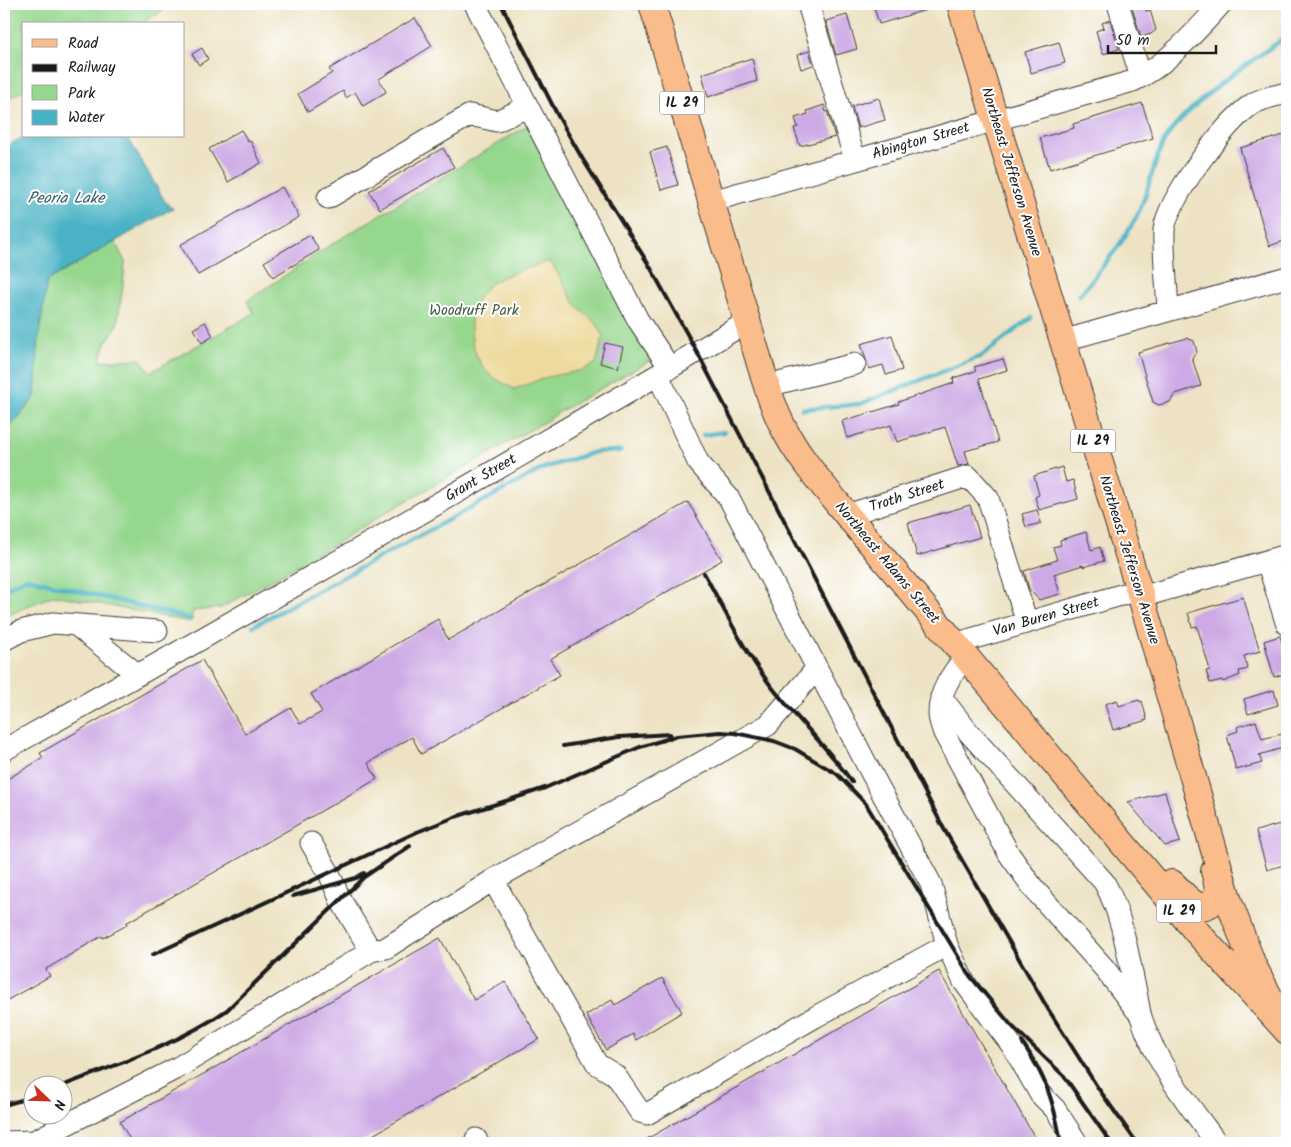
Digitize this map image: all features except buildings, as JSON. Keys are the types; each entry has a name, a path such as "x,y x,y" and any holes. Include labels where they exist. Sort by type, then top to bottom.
{"main road":[{"name":"Northeast Adams Street","path":"652,4 767,386 782,426 794,446 813,474 1200,936 1287,1023"},
{"name":"Northeast Jefferson Avenue","path":"960,4 1140,594 1229,902 1253,965 1271,999 1287,1023"},
{"path":"1074,787 1145,859 1194,903 1206,906 1215,899 1218,888 1189,763"}],"street":[{"path":"475,4 664,371 698,462 730,498 868,767 931,884 947,945 964,982 1012,1047 1040,1094 1055,1109 1077,1143"},
{"path":"808,4 855,160"},
{"path":"1118,4 1142,77"},
{"name":"Abington Street","path":"712,202 1142,77 1164,62 1221,4"},
{"path":"1168,311 1164,229 1175,203 1197,164 1233,119 1256,101 1287,93"},
{"path":"328,198 470,115 497,121 527,107"},
{"path":"1062,341 1287,277"},
{"name":"Grant Street","path":"4,750 214,633 748,322"},
{"path":"767,386 855,364"},
{"name":"Troth Street","path":"847,515 968,476 988,498 1027,622"},
{"path":"1277,558 1287,625"},
{"name":"Van Buren Street","path":"959,650 1027,622 1277,558"},
{"path":"4,640 21,631 53,623 157,631"},
{"path":"76,625 138,676"},
{"path":"959,650 941,697 938,715 944,733 1009,854 1034,889 1105,969 1141,1017"},
{"path":"4,1142 39,1142 177,1068 371,951 386,948 493,880 768,725 817,668"},
{"path":"941,697 970,734 1104,882 1114,900 1141,1017 1158,1057 1175,1085 1217,1143"},
{"path":"311,843 340,899 371,951"},
{"path":"493,880 597,1064 615,1075 640,1112 648,1114 815,1017 947,945"}],"green space":[{"path":"4,4 174,4 143,22 22,22 22,91 4,101"},
{"name":"Woodruff Park","path":"527,126 651,360 335,544 221,608 193,611 190,622 55,595 4,618 4,422 47,281 115,242 125,262 123,285 117,326 106,342 100,361 140,359 151,372 254,313 247,301 332,244"}],"sand":[{"path":"550,261 577,307 597,324 603,336 596,363 583,370 547,377 514,389 491,375 482,365 477,356 472,336 472,315 480,296 495,281 507,275"}],"water":[{"name":"Peoria Lake","path":"22,138 128,138 166,203 173,208 47,281 39,335 35,397 10,428 4,432 4,148"}],"waterway":[{"path":"1079,296 1128,232 1144,200 1157,158 1170,132 1196,104 1287,36"},
{"path":"802,409 860,404 982,356 1031,318"},
{"path":"703,435 724,432"},
{"path":"253,626 544,468 595,452 621,451"},
{"path":"4,589 27,578 191,619"}],"railway":[{"path":"501,4 558,116 649,265 697,352 944,829 1048,1009 1098,1088 1137,1143"},
{"path":"704,573 734,629 759,669 778,695 832,756 852,782"},
{"path":"152,955 417,832 455,817 545,788 640,747 677,736 720,732 735,733 774,741 795,749 837,774 866,804 970,976 1011,1025 1064,1076 1111,1143"},
{"path":"563,746 619,737 670,734"},
{"path":"72,1082 168,1043 227,1010 364,877 410,846"},
{"path":"293,896 356,878 364,873"},
{"path":"1022,1042 1048,1090 1061,1143"},
{"path":"4,1105 22,1100"}]}
